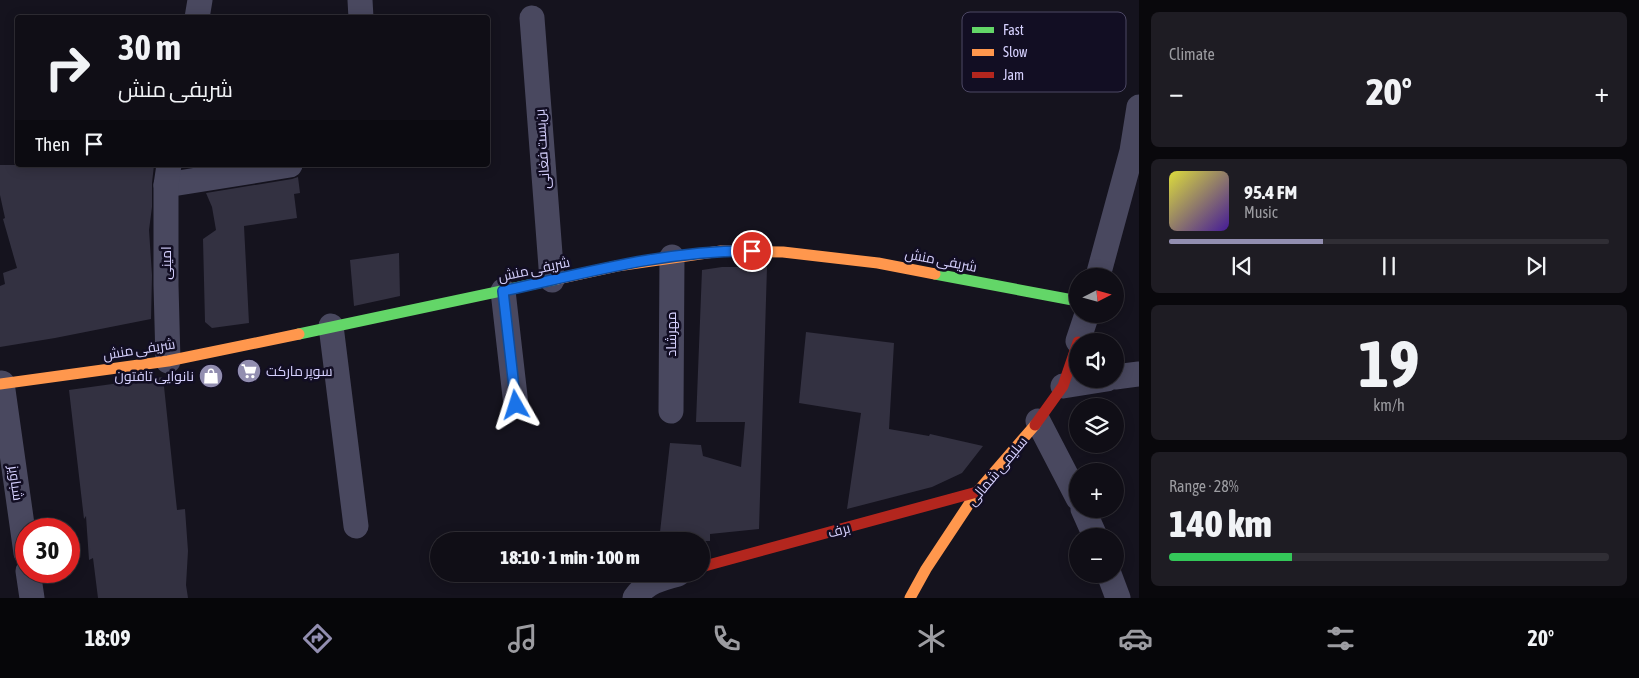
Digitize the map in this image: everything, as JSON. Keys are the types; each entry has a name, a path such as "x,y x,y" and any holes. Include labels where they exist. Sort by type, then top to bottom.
{"street":[{"path":"198,15 200,0"},
{"path":"360,0 361,15"},
{"name":"بن‌بست فغانی","path":"532,18 552,280"},
{"path":"1100,268 1132,151 1139,107"},
{"path":"168,175 266,167"},
{"name":"امینی","path":"168,175 166,285 168,360"},
{"name":"شریفی منش","path":"1,384 168,360 617,266 721,251 783,252 878,263 1069,300"},
{"name":"مهرشاد","path":"671,411 672,257"},
{"path":"503,291 516,405"},
{"path":"331,326 356,526"},
{"name":"سلیمی شمالی","path":"910,598 977,492 1038,421 1063,386 1069,368"},
{"path":"1124,376 1139,374"},
{"name":"شباویز","path":"1,384 21,518"},
{"path":"1063,386 1069,385"},
{"path":"1038,421 1069,481"},
{"name":"برف","path":"710,565 977,492"},
{"path":"635,598 640,590 654,582"},
{"path":"30,583 32,598"},
{"path":"1112,583 1118,598"}],"building":[{"path":"0,165 15,165 15,167 154,167 149,230 152,275 151,319 0,347 0,286 5,284 3,273 17,268 3,219 5,218 0,195"},
{"path":"298,177 300,193 294,194 297,218 244,226 249,323 212,328 205,322 203,239 216,230 212,207 206,193"},
{"path":"399,253 400,296 354,306 350,260"},
{"path":"722,267 767,267 759,529 710,534 710,532 660,532 670,443 701,445 703,456 741,467 745,422 696,422 702,270"},
{"path":"806,332 894,343 889,429 929,436 930,434 983,446 962,473 932,487 847,509 861,413 799,403"},
{"path":"163,377 177,510 185,509 188,551 186,585 188,598 98,598 93,558 89,560 86,516 84,519 69,390"}],"traffic: fast":[{"path":"935,274 1069,299"},
{"path":"299,334 557,279"}],"traffic: slow":[{"path":"557,279 617,266 721,251 783,252 878,263 935,274"},
{"path":"0,384 168,361 299,334"},
{"path":"910,598 926,569 977,492 1035,425"}],"traffic: jam":[{"path":"1035,425 1063,386 1069,368"},
{"path":"710,565 977,492"}],"place":[{"name":"سوپر مارکت","path":"249,371"},
{"name":"نانوایی تافتون","path":"211,376"}],"route":[{"path":"516,405 503,291 617,266 672,257 721,251 752,251"}]}
